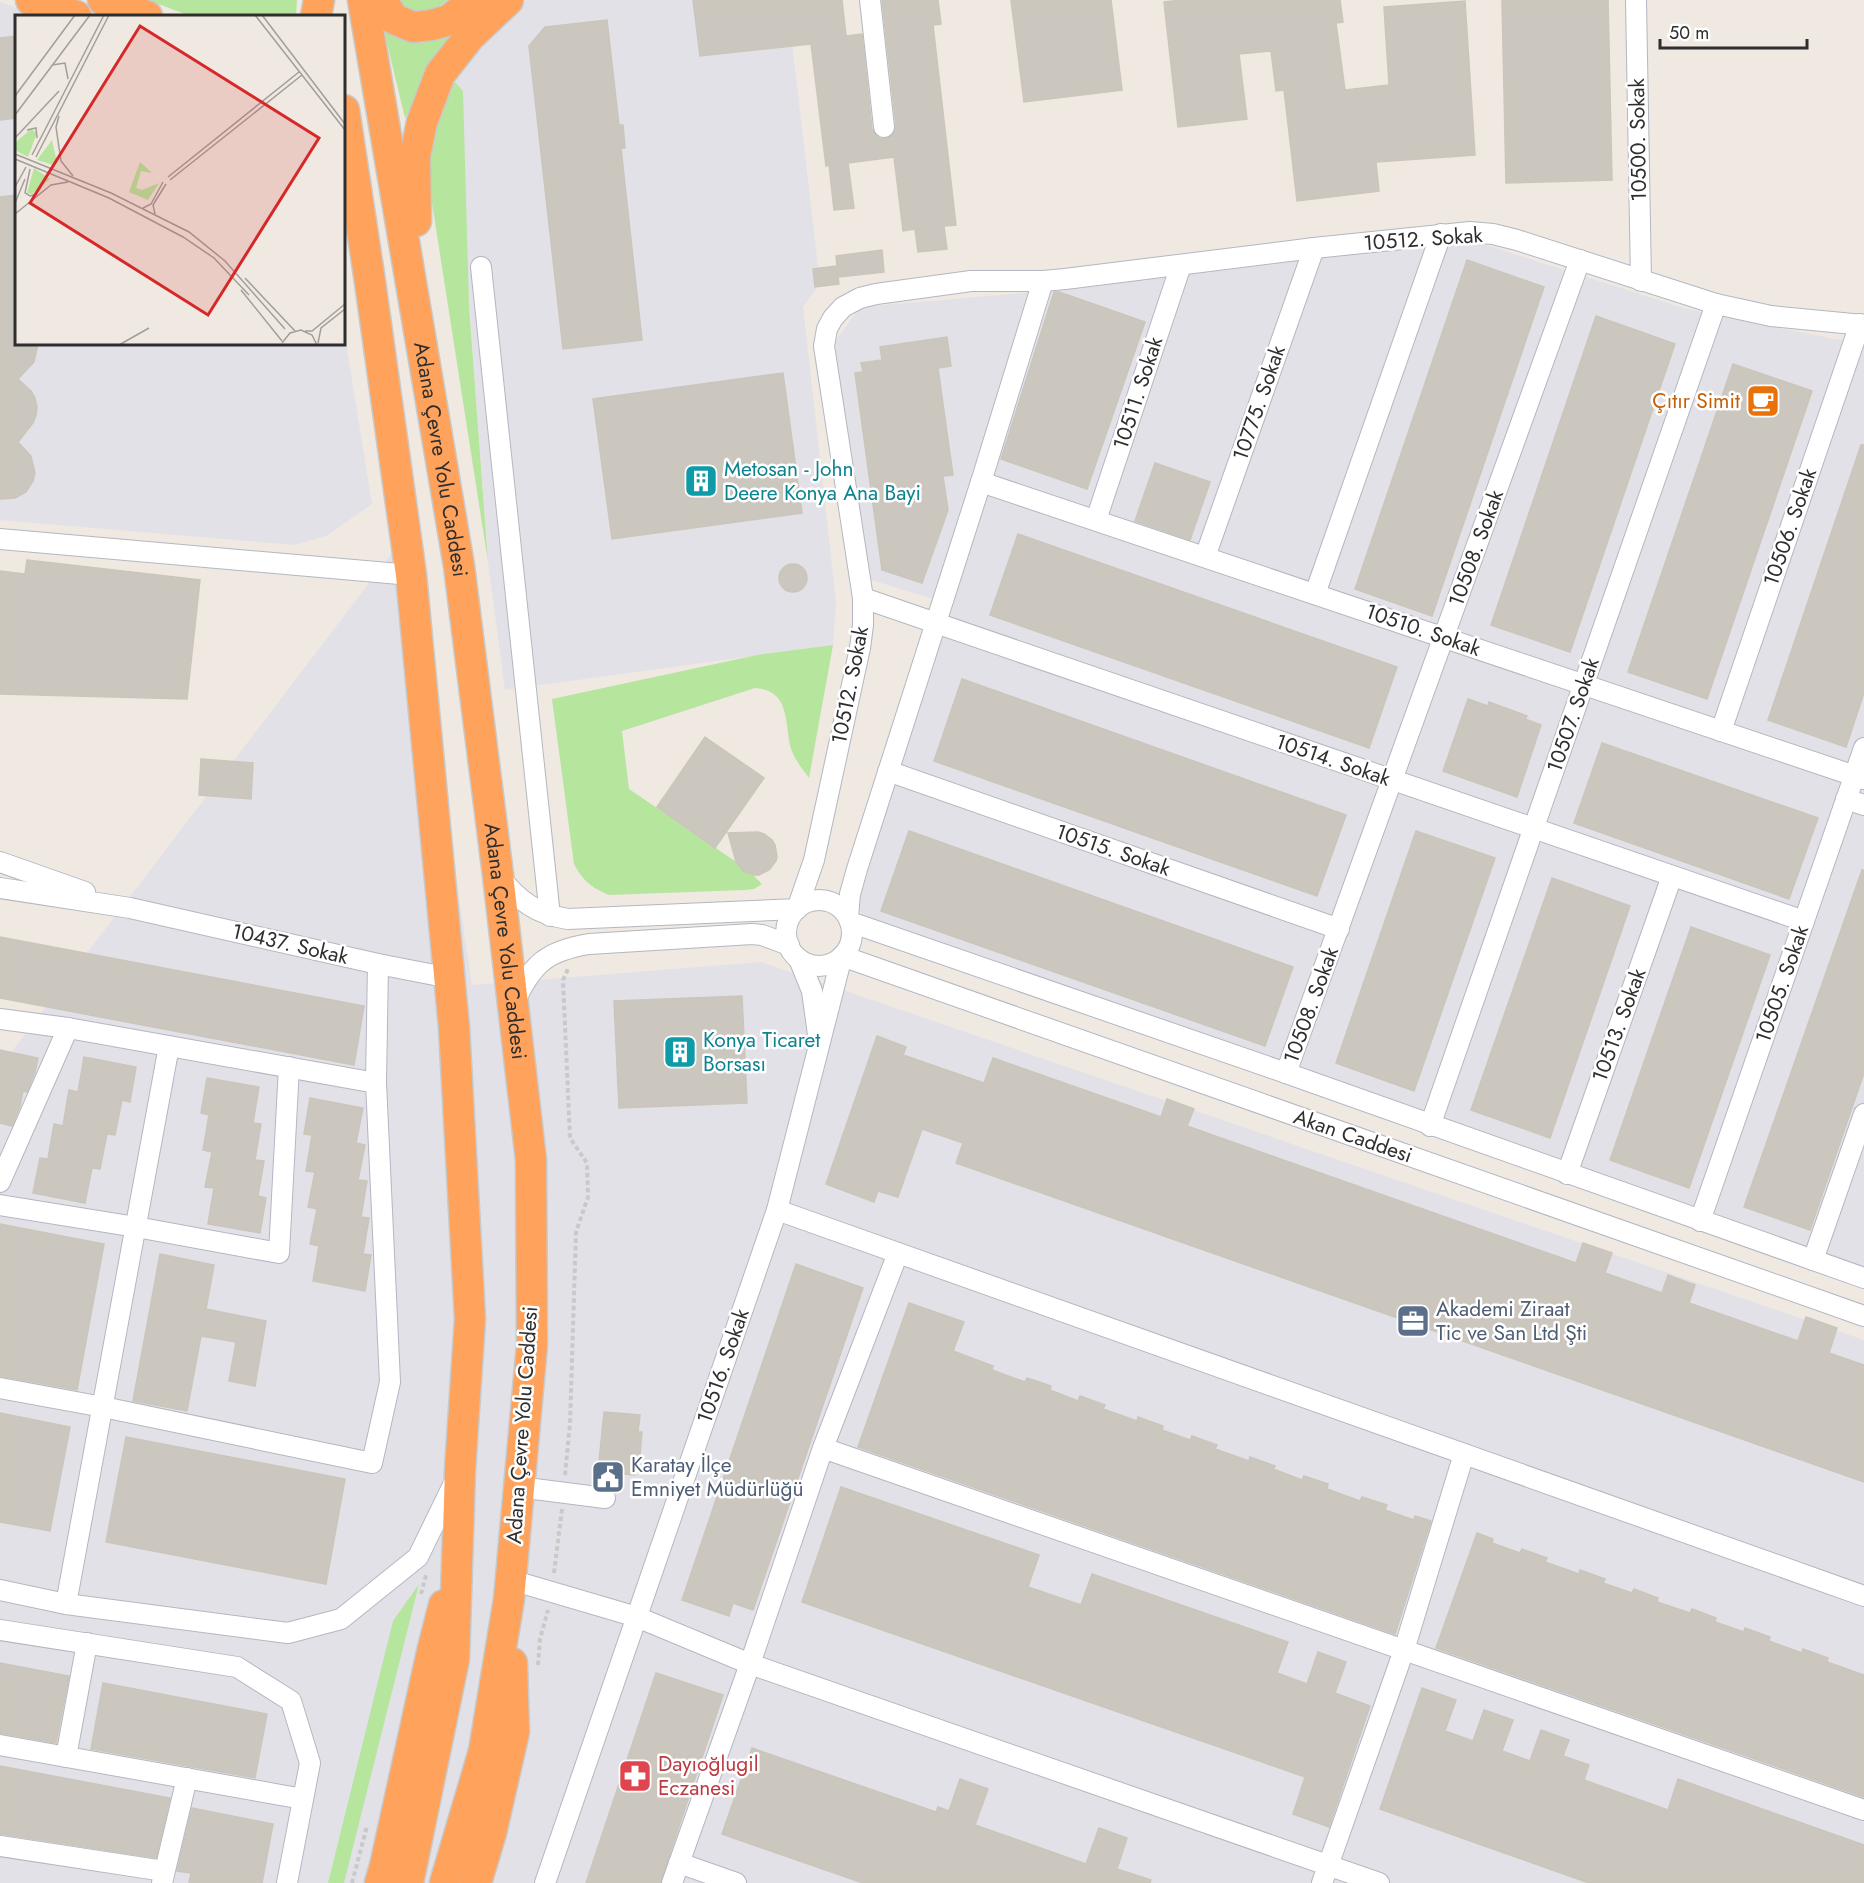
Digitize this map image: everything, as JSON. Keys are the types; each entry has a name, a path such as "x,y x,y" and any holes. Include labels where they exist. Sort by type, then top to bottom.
{"highway":[{"path":"31,0 73,15"},
{"path":"103,0 144,15"},
{"path":"316,15 319,0"},
{"path":"326,0 329,15"},
{"name":"Adana Çevre Yolu Caddesi","path":"363,0 459,566 514,1003 531,1161 532,1345 510,1589 484,1751 445,1883"},
{"path":"381,0 393,19 413,27 449,20 474,0"},
{"path":"422,347 415,176 415,156 422,122 440,74 470,36 508,0"},
{"name":"Adana Çevre Yolu Caddesi","path":"345,117 411,575 450,978 470,1319 460,1470 454,1659 408,1883"},
{"path":"345,197 370,282"},
{"path":"380,1883 432,1652 457,1559"},
{"path":"476,1883 514,1732 510,1589"}],"street":[{"path":"870,0 884,128"},
{"name":"10500. Sokak","path":"1636,0 1641,280"},
{"name":"10512. Sokak","path":"797,909 814,860 863,625 863,598 824,346 827,329 843,307 860,298 876,294 971,281 1043,281 1314,248 1470,232 1493,234 1517,240 1716,304 1771,316 1862,324"},
{"path":"1315,594 1441,234"},
{"name":"10775. Sokak","path":"1205,557 1314,248"},
{"name":"10508. Sokak","path":"1286,1074 1580,260"},
{"name":"10511. Sokak","path":"1096,520 1181,265"},
{"path":"481,267 550,916"},
{"path":"514,1003 524,982 552,953 569,947 589,944 752,934 762,935 794,952 809,964 819,966 834,962 842,956 851,938 849,920 854,881 1043,281"},
{"name":"10507. Sokak","path":"1430,1126 1716,304"},
{"name":"10506. Sokak","path":"1720,730 1862,324"},
{"name":"10510. Sokak","path":"981,482 1859,778"},
{"path":"0,538 411,575"},
{"name":"10514. Sokak","path":"863,598 1804,921"},
{"name":"10505. Sokak","path":"1700,1221 1804,921 1855,802 1864,748"},
{"name":"10515. Sokak","path":"888,771 1339,929"},
{"name":"10437. Sokak","path":"0,862 130,908"},
{"path":"498,875 520,899 550,916 584,920 797,909 811,901 822,900 837,906 849,920"},
{"name":"10513. Sokak","path":"1567,1174 1672,876"},
{"name":"10437. Sokak","path":"0,888 130,908 450,978"},
{"path":"797,909 788,924 787,935 812,991 816,1009 819,1050"},
{"name":"Akan Caddesi","path":"849,920 1864,1278"},
{"name":"Akan Caddesi","path":"842,956 1864,1316"},
{"name":"10516. Sokak","path":"545,1883 777,1209 842,956"},
{"path":"0,1388 372,1463 390,1382 376,1083 378,964"},
{"path":"0,1019 68,1028 376,1083"},
{"path":"0,1182 68,1028"},
{"path":"66,1604 169,1046"},
{"path":"0,1205 279,1253 289,1067"},
{"path":"1813,1260 1864,1114"},
{"path":"777,1209 1864,1596"},
{"path":"672,1883 750,1664 823,1448 897,1252"},
{"path":"823,1448 1864,1810"},
{"path":"1326,1874 1404,1650 1464,1454"},
{"path":"0,1590 66,1604 288,1633 341,1619 418,1557 460,1470"},
{"path":"519,1487 605,1498"},
{"path":"510,1589 552,1592 637,1617 750,1664 1326,1874 1379,1883"},
{"path":"0,1630 237,1666 291,1701 310,1763 287,1883"},
{"path":"66,1757 87,1643"},
{"path":"0,1745 303,1799"},
{"path":"0,1846 163,1877 187,1778"},
{"path":"680,1863 736,1883"}],"path":[{"path":"537,1674 540,1639 552,1592 564,1493 570,1424 576,1232 588,1197 587,1163 570,1138 563,980 572,961 569,947"}],"shaded area":[{"path":"527,0 787,0 820,283 803,307 836,602 833,645 505,690 488,562 453,80 483,39"},
{"path":"0,2 40,15 15,15 15,345 345,345 345,337 372,504 328,535 295,545 0,520"},
{"path":"1467,239 1687,309 1835,339 1864,342 1864,1267 864,919 856,901 949,604 865,578 831,347 860,307 1048,291"},
{"path":"405,536 472,985 761,962 1864,1340 1864,1883 0,1883 0,1067"}],"green space":[{"path":"148,0 297,0 296,15 187,15"},
{"path":"398,0 447,0 434,10 422,14 411,11"},
{"path":"467,21 405,118 384,31 408,42 427,42"},
{"path":"453,80 463,91 469,305 488,562 430,190 433,132"},
{"path":"833,645 809,778 791,750 786,717 780,700 766,690 755,688 622,731 629,789 748,870 762,884 754,889 745,890 609,895 593,887 581,875 574,864 552,699 757,655"},
{"path":"419,1584 344,1883 328,1883 393,1621"}],"building":[{"path":"693,0 842,0 846,36 862,34 872,129 879,138 885,139 892,136 896,126 882,0 938,0 941,24 933,25 956,225 944,226 947,249 918,252 915,229 903,231 894,157 848,163 854,208 834,210 829,165 826,166 811,44 700,56"},
{"path":"1011,0 1111,0 1122,90 1024,102"},
{"path":"1181,0 1340,0 1343,22 1336,23 1345,90 1389,85 1384,7 1465,1 1475,155 1376,162 1379,191 1297,201 1284,90 1276,91 1271,51 1239,54 1247,119 1178,127 1164,2"},
{"path":"1502,0 1608,0 1612,180 1506,183"},
{"path":"607,20 619,125 623,125 625,148 621,148 642,340 563,349 529,46 545,27"},
{"path":"15,36 15,118 0,120 0,38"},
{"path":"15,195 15,345 38,345 34,362 18,379 31,391 37,407 33,423 18,442 31,456 35,473 26,492 15,498 0,499 0,197"},
{"path":"882,250 884,272 838,277 839,284 815,287 813,269 837,266 836,256"},
{"path":"1467,260 1544,287 1432,616 1355,589"},
{"path":"1054,292 1145,322 1087,489 1001,459"},
{"path":"1596,316 1675,344 1570,652 1491,625"},
{"path":"947,337 951,366 938,368 953,475 943,476 948,510 922,583 882,570 855,373 863,372 861,363 882,360 880,347"},
{"path":"1733,364 1812,391 1707,699 1628,672"},
{"name":"Metosan - John Deere Konya Ana Bayi","path":"783,373 802,513 612,539 593,399"},
{"path":"1861,445 1864,445 1864,693 1846,747 1768,720"},
{"path":"1155,463 1210,482 1190,540 1135,521"},
{"path":"1018,534 1397,667 1369,748 990,615"},
{"path":"27,560 200,580 187,699 0,694 0,571 25,574"},
{"path":"793,564 803,568 807,578 803,588 793,592 783,588 779,578 783,568"},
{"path":"962,679 1346,815 1317,896 934,761"},
{"path":"1468,699 1488,706 1489,702 1527,716 1525,719 1541,725 1517,797 1443,771"},
{"path":"705,737 764,778 715,848 657,807"},
{"path":"1602,743 1818,818 1789,899 1574,823"},
{"path":"201,759 253,763 251,799 199,795"},
{"path":"909,831 1293,967 1265,1046 881,911"},
{"path":"1416,831 1495,858 1414,1091 1336,1063"},
{"path":"758,832 772,840 777,856 769,870 753,875 743,871 736,862 728,833"},
{"path":"1862,870 1864,870 1864,1073 1810,1230 1744,1207"},
{"path":"1552,878 1630,906 1550,1138 1471,1110"},
{"path":"1691,927 1770,955 1689,1188 1610,1160"},
{"path":"0,937 364,1006 354,1065 0,998"},
{"name":"Konya Ticaret Borsası","path":"742,996 747,1103 619,1108 614,1001"},
{"path":"877,1036 906,1047 903,1055 984,1083 993,1058 1161,1117 1167,1099 1194,1109 1187,1126 1576,1263 1583,1243 1612,1253 1605,1273 1662,1293 1668,1275 1695,1285 1689,1303 1798,1341 1806,1317 1837,1328 1829,1353 1864,1365 1864,1482 956,1163 963,1143 922,1129 898,1197 878,1191 874,1202 826,1184"},
{"path":"0,1050 38,1058 27,1092 23,1091 12,1126 0,1123"},
{"path":"84,1057 136,1067 130,1102 122,1100 115,1135 107,1134 100,1169 92,1168 85,1203 33,1193 40,1158 48,1159 54,1124 63,1126 69,1090 78,1092"},
{"path":"207,1078 259,1087 253,1123 261,1124 255,1160 264,1161 258,1196 266,1198 260,1233 208,1224 214,1188 205,1187 212,1152 203,1150 209,1115 201,1113"},
{"path":"310,1098 363,1108 356,1143 365,1145 358,1180 367,1181 361,1217 369,1218 363,1254 371,1255 365,1291 313,1281 319,1246 310,1244 317,1209 308,1207 315,1172 306,1171 312,1135 304,1134"},
{"path":"0,1224 104,1244 77,1390 0,1376"},
{"path":"160,1254 214,1265 206,1309 266,1321 255,1386 229,1381 236,1342 201,1336 187,1411 133,1401"},
{"path":"796,1264 863,1288 753,1610 733,1603 729,1616 682,1600"},
{"path":"909,1303 964,1322 953,1351 993,1366 992,1370 1025,1382 1027,1378 1051,1386 1050,1390 1078,1401 1080,1396 1105,1405 1103,1409 1137,1421 1138,1417 1163,1426 1162,1430 1190,1440 1192,1436 1217,1445 1215,1449 1249,1461 1250,1457 1275,1466 1273,1469 1302,1480 1304,1476 1328,1484 1327,1489 1360,1501 1362,1497 1387,1505 1385,1510 1414,1520 1415,1516 1431,1521 1395,1634 858,1447"},
{"path":"604,1412 640,1415 638,1432 642,1432 639,1466 635,1466 635,1475 598,1472"},
{"path":"0,1413 70,1427 50,1531 0,1522"},
{"path":"126,1437 345,1479 326,1584 106,1542"},
{"path":"841,1487 1039,1555 1028,1587 1081,1605 1092,1574 1288,1642 1277,1673 1307,1684 1318,1652 1346,1662 1335,1693 1370,1706 1329,1827 1293,1814 1305,1777 802,1602"},
{"path":"1477,1533 1493,1539 1492,1543 1520,1553 1522,1549 1547,1558 1545,1562 1579,1574 1580,1570 1605,1579 1603,1583 1632,1593 1634,1589 1658,1598 1657,1602 1690,1613 1692,1609 1716,1618 1715,1622 1744,1632 1745,1628 1770,1637 1769,1641 1802,1653 1803,1649 1828,1658 1827,1662 1864,1675 1864,1797 1436,1648"},
{"path":"0,1663 69,1676 56,1743 0,1733"},
{"path":"656,1673 723,1695 660,1883 586,1883"},
{"path":"103,1683 267,1714 255,1778 91,1749"},
{"path":"1422,1688 1456,1700 1445,1731 1473,1741 1484,1710 1513,1720 1502,1751 1530,1761 1541,1730 1569,1740 1563,1756 1589,1765 1584,1780 1668,1810 1678,1779 1864,1845 1864,1883 1589,1883 1380,1809"},
{"path":"752,1748 936,1812 938,1807 949,1811 960,1779 988,1789 975,1825 1086,1864 1099,1828 1127,1838 1117,1869 1151,1880 1150,1883 863,1883 722,1834"},
{"path":"0,1766 170,1798 156,1858 0,1834"},
{"path":"192,1808 273,1824 262,1883 189,1883 191,1873 177,1871"}],"place":[{"name":"Çıtır Simit","path":"1763,401"},
{"name":"Metosan - John Deere Konya Ana Bayi","path":"701,481"},
{"name":"Konya Ticaret Borsası","path":"680,1052"},
{"name":"Akademi Ziraat Tic ve San Ltd Şti","path":"1413,1321"},
{"name":"Karatay İlçe Emniyet Müdürlüğü","path":"608,1477"},
{"name":"Dayıoğlugil Eczanesi","path":"635,1776"}]}
